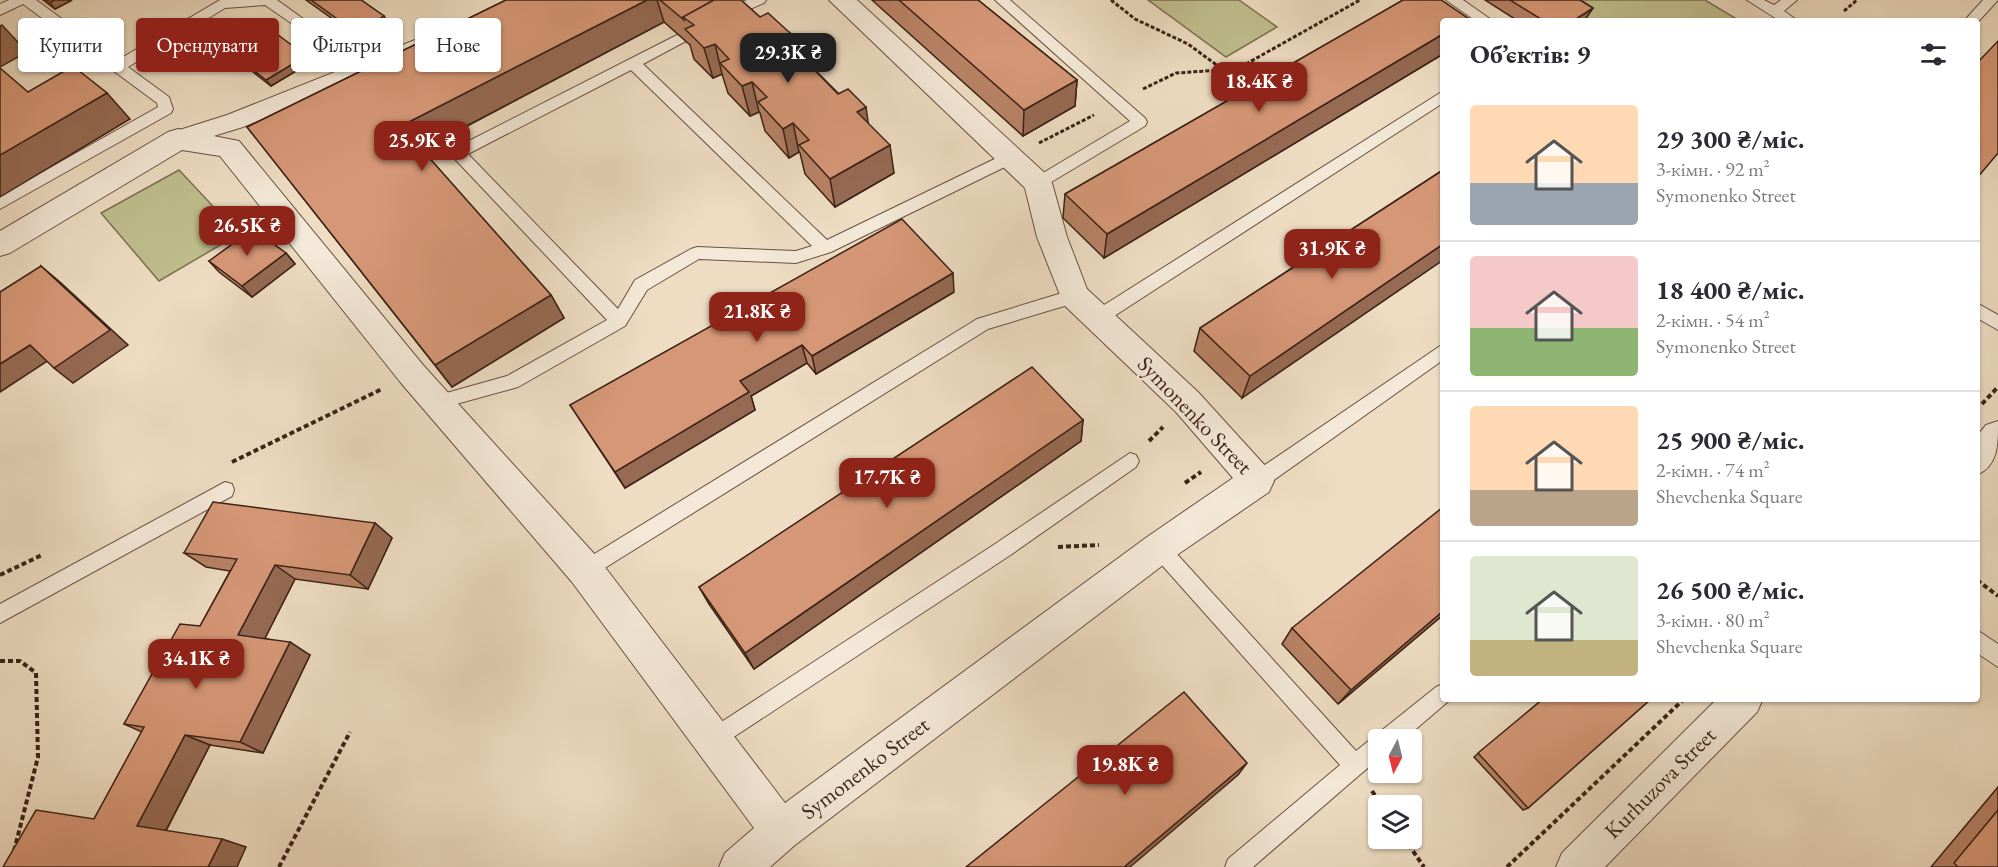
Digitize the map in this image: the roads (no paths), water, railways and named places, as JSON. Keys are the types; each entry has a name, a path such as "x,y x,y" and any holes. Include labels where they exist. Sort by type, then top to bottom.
{"street":[{"path":"842,0 1038,183"},
{"path":"0,245 178,140 236,121 415,47"},
{"path":"178,140 230,148 412,374 585,570 781,831"},
{"name":"Symonenko Street","path":"739,867 781,831 1159,548 1257,481 1187,402 1075,296 1052,237 1038,183"},
{"path":"1980,456 1998,435"},
{"name":"Kurhuzova Street","path":"1576,867 1741,702"}],"lane":[{"path":"0,10 20,0"},
{"path":"27,0 51,18"},
{"path":"124,63 222,4 267,0 293,18"},
{"path":"729,13 759,0"},
{"path":"1002,0 1140,122 1038,183"},
{"path":"1453,0 1481,18"},
{"path":"1754,0 1786,18"},
{"path":"1775,12 1790,0"},
{"path":"1974,18 1991,0"},
{"path":"619,321 458,153 681,38"},
{"path":"633,63 825,248"},
{"path":"0,203 166,110 164,101 124,71"},
{"path":"1099,317 1440,98"},
{"path":"438,402 512,382 619,321 641,285 697,253 796,257 825,248 1012,157"},
{"path":"585,570 983,324 1075,296"},
{"path":"1980,312 1998,323"},
{"path":"1257,481 1440,353"},
{"path":"713,739 1002,550 1130,461"},
{"path":"0,614 225,490"},
{"path":"1159,548 1354,765"},
{"path":"1980,642 1998,657"},
{"path":"1400,729 1440,696"},
{"path":"1236,867 1368,754"}]}
